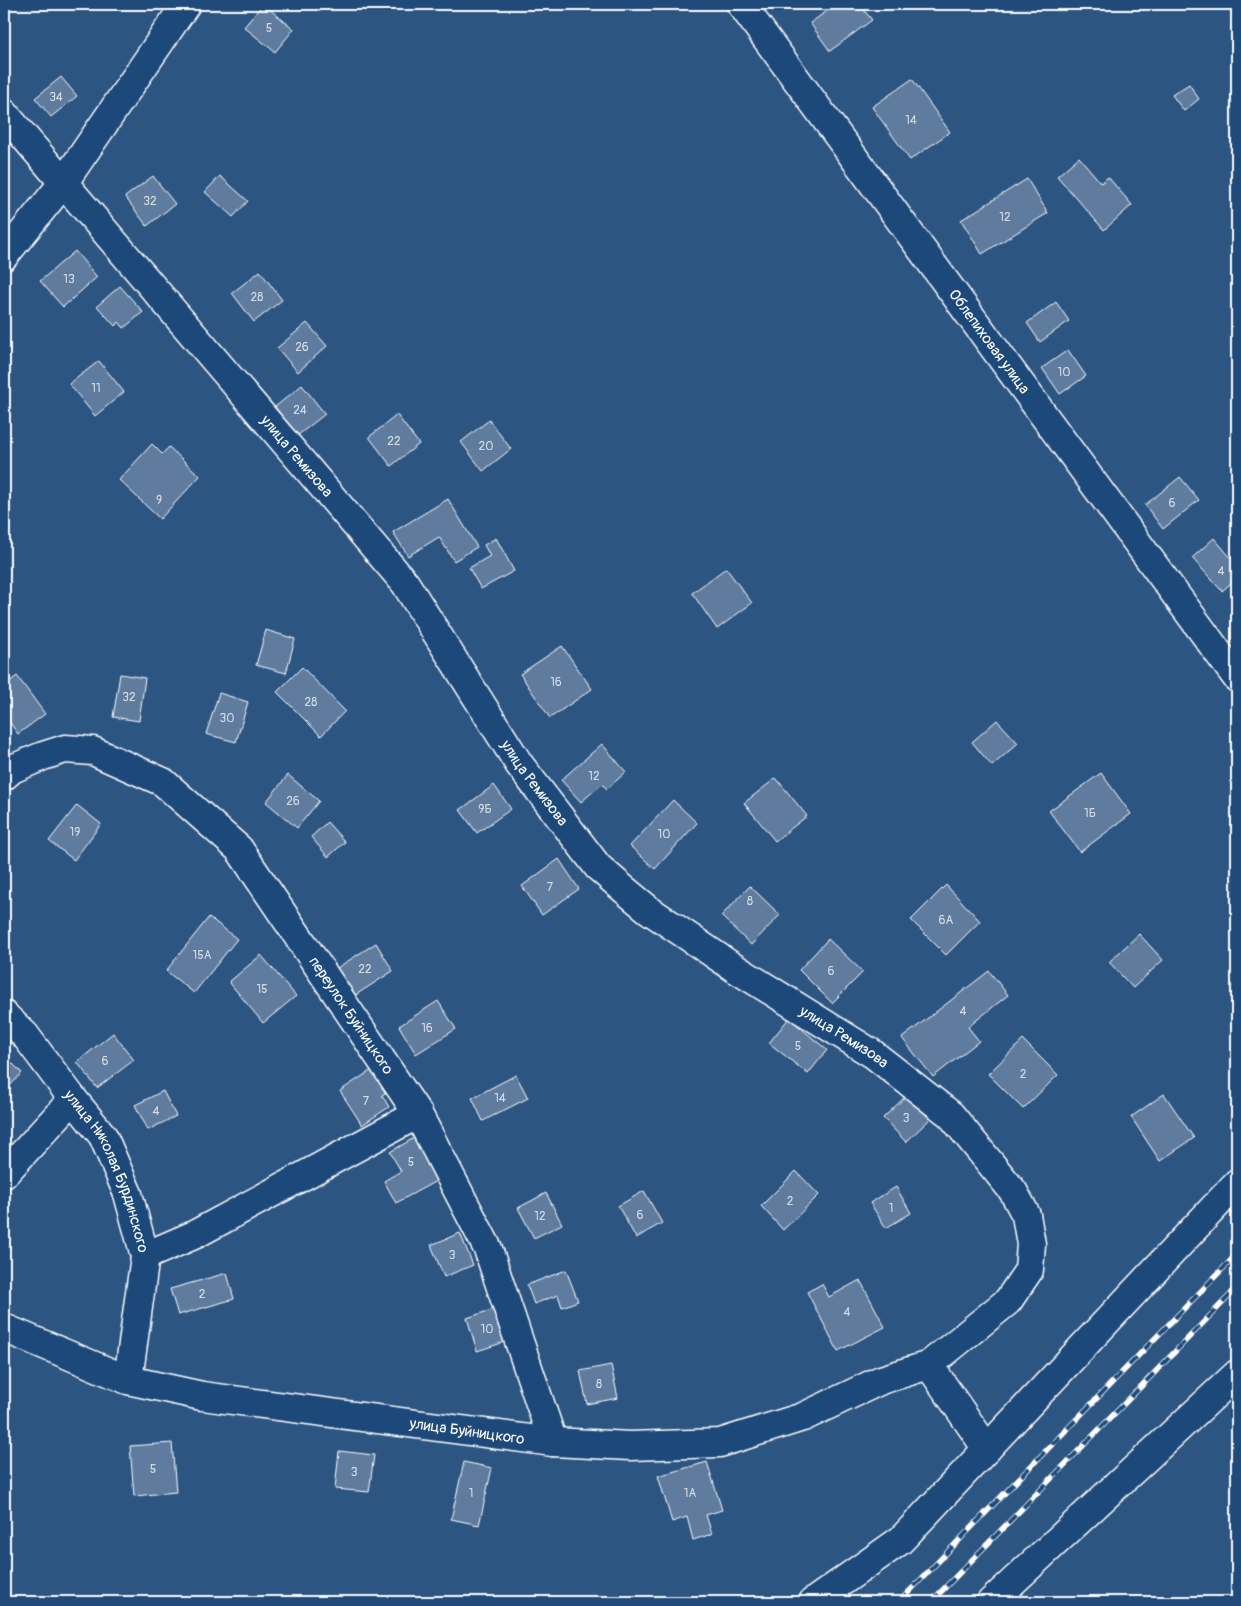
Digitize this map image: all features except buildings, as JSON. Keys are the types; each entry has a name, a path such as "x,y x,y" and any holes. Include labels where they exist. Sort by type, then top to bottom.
{"street":[{"path":"4,256 64,182 186,4"},
{"name":"Облепиховая улица","path":"742,4 1237,678"},
{"name":"улица Ремизова","path":"4,113 405,583 519,764 598,867 657,915 733,967 873,1054 951,1116 1013,1191 1026,1215 1031,1244 1029,1270 1008,1301 929,1365"},
{"name":"переулок Буйницкого","path":"4,776 35,759 65,749 93,751 163,782 239,849 418,1114 488,1249 553,1442"},
{"name":"улица Николая Бурдинского","path":"4,1015 25,1035 103,1136 128,1194 145,1256 128,1380"},
{"path":"4,1174 73,1099"},
{"path":"145,1256 194,1235 418,1114"},
{"path":"813,1602 901,1540 1237,1183"},
{"name":"улица Буйницкого","path":"4,1328 128,1380 202,1396 553,1442 630,1446 720,1443 803,1417 881,1380 929,1365"},
{"path":"929,1365 987,1449"},
{"path":"991,1602 1237,1374"}],"railway":[{"path":"899,1602 1237,1254"},
{"path":"931,1602 1237,1288"}]}
